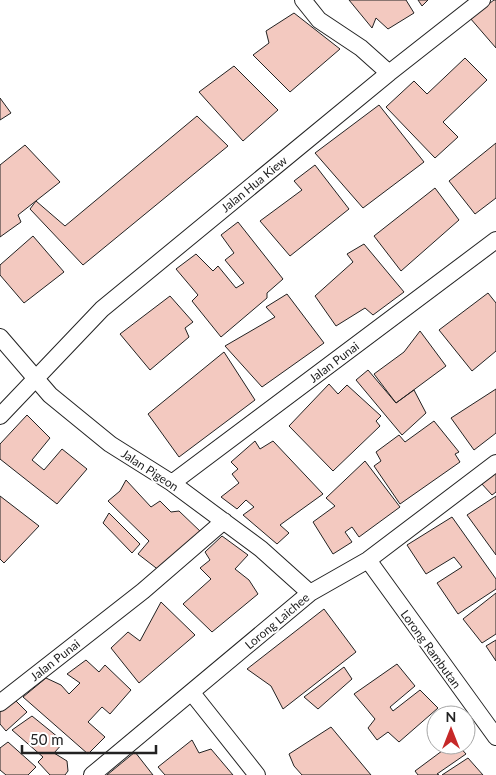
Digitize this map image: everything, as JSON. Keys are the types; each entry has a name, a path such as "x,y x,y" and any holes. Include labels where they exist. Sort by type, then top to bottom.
{"street":[{"path":"303,0 319,20 361,48 389,73"},
{"name":"Jalan Hua Kiew","path":"0,416 102,309 389,73 482,0"},
{"name":"Jalan Punai","path":"172,483 496,240"},
{"name":"Jalan Pigeon","path":"0,337 50,395 110,444 172,483 261,549 310,593"},
{"name":"Lorong Laichee","path":"92,775 310,593 368,560 496,463"},
{"name":"Jalan Punai","path":"0,703 143,591 224,521"},
{"name":"Lorong Rambutan","path":"368,560 490,716 496,737"},
{"path":"192,693 257,775"}],"building":[{"path":"349,0 406,0 414,13 388,29 376,18 372,28"},
{"path":"418,0 428,0 422,6"},
{"path":"496,0 496,48 470,18"},
{"path":"294,13 340,49 290,92 253,55 269,43 266,31"},
{"path":"465,58 487,80 443,122 458,137 435,158 386,107 414,81 427,94"},
{"path":"234,66 278,110 243,141 199,92"},
{"path":"0,98 11,113 0,120"},
{"path":"379,105 424,162 363,208 315,153"},
{"path":"197,116 228,146 83,265 30,209 36,201 65,226"},
{"path":"496,143 496,198 475,214 449,181"},
{"path":"25,145 60,182 18,215 21,222 0,237 0,165"},
{"path":"315,165 349,209 290,256 260,221 302,190 294,181"},
{"path":"435,188 459,220 401,271 374,236"},
{"path":"238,222 283,279 267,293 267,298 221,337 192,301 198,295 176,269 196,254 213,271 218,266 236,288 244,283 225,260 234,253 221,235"},
{"path":"33,236 64,272 24,303 0,275 0,265"},
{"path":"364,244 404,292 373,315 365,308 336,326 315,296 353,262 347,254"},
{"path":"488,293 496,303 496,351 472,371 439,330"},
{"path":"287,294 324,343 262,387 225,346 275,317 266,307"},
{"path":"170,296 193,322 185,328 189,337 150,370 120,334"},
{"path":"420,331 446,366 396,403 374,374 404,352"},
{"path":"224,352 255,400 179,457 148,414"},
{"path":"368,370 396,403 414,390 426,413 402,435 356,380"},
{"path":"329,384 338,394 347,385 381,416 376,421 380,426 333,471 289,426"},
{"path":"496,389 496,433 474,450 451,418"},
{"path":"27,415 50,438 32,460 44,470 62,449 87,469 57,504 0,459 0,444"},
{"path":"434,421 459,452 455,454 460,462 400,504 374,466 381,461 376,452 399,435 405,442"},
{"path":"255,441 260,449 273,441 323,494 280,525 289,533 277,544 243,515 254,507 246,500 237,509 221,497 239,483 232,474 238,469 231,462"},
{"path":"365,461 400,507 359,537 352,527 345,532 352,542 333,554 313,522 335,506 326,498"},
{"path":"496,473 496,492 492,495 481,483"},
{"path":"126,480 151,507 160,501 171,512 179,511 202,533 160,571 138,554 149,541 108,501 120,491"},
{"path":"0,496 39,526 4,563 0,559"},
{"path":"496,496 496,555 467,515"},
{"path":"109,513 140,544 132,553 103,523"},
{"path":"452,517 496,579 496,589 458,614 437,583 462,567 454,557 426,574 407,545"},
{"path":"222,536 248,555 235,569 249,580 258,594 212,632 183,604 211,579 200,568 210,560 205,552"},
{"path":"496,593 496,634 482,643 463,619"},
{"path":"161,602 195,635 139,683 111,648 128,632 140,641"},
{"path":"324,609 356,652 283,709 271,686 247,669"},
{"path":"496,640 496,661 486,646"},
{"path":"86,660 99,672 105,665 131,690 110,714 102,707 88,722 105,737 88,754 23,697 46,678 61,685 69,694 80,683 67,674"},
{"path":"397,664 415,686 390,707 393,711 420,690 435,705 426,705 426,718 399,742 388,732 377,740 368,728 375,719 354,694"},
{"path":"344,667 352,679 318,709 304,697"},
{"path":"15,700 27,712 6,731 0,724 0,712"},
{"path":"32,716 64,742 54,753 67,761 68,771 65,775 50,775 38,762 43,757 12,730"},
{"path":"331,727 371,775 302,775 294,766 289,754"},
{"path":"192,740 199,753 211,749 233,775 165,775 158,767"},
{"path":"8,742 36,767 28,775 6,775 0,770 0,748"},
{"path":"135,752 153,775 107,775"},
{"path":"437,755 465,755 437,774 439,775 418,775 415,771"},
{"path":"468,758 483,775 442,775"}]}
